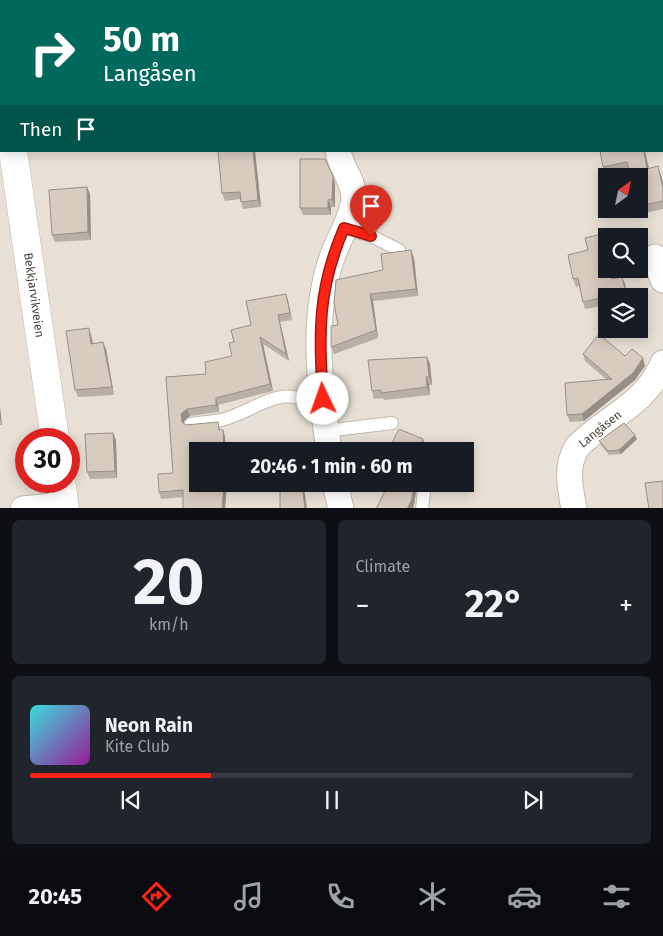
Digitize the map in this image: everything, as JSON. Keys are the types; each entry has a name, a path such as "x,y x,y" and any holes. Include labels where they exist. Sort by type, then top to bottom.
{"street":[{"name":"Bekkjarvikveien","path":"13,152 53,428"},
{"path":"326,432 319,329 321,310 332,255 344,228 354,197 352,185 338,152"},
{"path":"655,257 663,280"},
{"name":"Langåsen","path":"574,508 568,473 576,447 638,400 654,382 663,363"},
{"path":"336,492 341,508"},
{"path":"23,508 63,498"}],"lane":[{"path":"344,228 371,236 399,250"},
{"path":"191,424 225,419 271,399 291,396 313,404 326,432 392,423"},
{"path":"422,508 424,492"}],"shaded area":[{"path":"0,152 663,152 663,508 0,508"}],"building":[{"path":"218,152 253,152 258,200 241,202 240,192 222,193"},
{"path":"600,152 644,152 647,168 629,168 627,162 603,167"},
{"path":"300,159 325,159 333,176 332,199 328,200 328,208 300,208"},
{"path":"658,166 663,188 663,201 648,204 648,169"},
{"path":"87,187 88,232 52,235 49,190"},
{"path":"598,235 598,278 622,278 625,288 598,288 598,299 583,302 578,278 573,279 568,255 588,250 585,238"},
{"path":"411,250 416,289 370,294 376,330 331,347 331,326 338,325 334,303 336,280 383,270 381,254"},
{"path":"286,294 290,313 278,315 286,354 260,337 270,384 216,398 216,405 187,409 181,414 182,422 186,425 218,422 219,430 223,430 224,442 189,442 189,492 223,492 222,508 183,508 183,490 159,492 158,474 173,473 166,377 206,374 205,362 232,356 229,343 234,342 231,330 251,325 246,301"},
{"path":"89,328 91,344 103,342 112,387 75,390 66,331"},
{"path":"598,335 598,338 604,338 625,356 632,349 643,358 633,373 582,414 567,415 565,383 612,379 583,354"},
{"path":"427,357 429,377 426,377 427,387 381,393 381,390 372,391 368,360"},
{"path":"624,423 635,435 619,450 608,451 599,441"},
{"path":"399,429 423,439 422,442 392,442"},
{"path":"113,433 115,471 87,472 85,434"},
{"path":"663,481 663,508 649,508 645,483"},
{"path":"280,492 303,492 305,508 280,508"},
{"path":"384,492 413,492 408,508 376,508"}],"route":[{"path":"323,399 319,329 324,288 332,255 344,228 371,236"}]}
